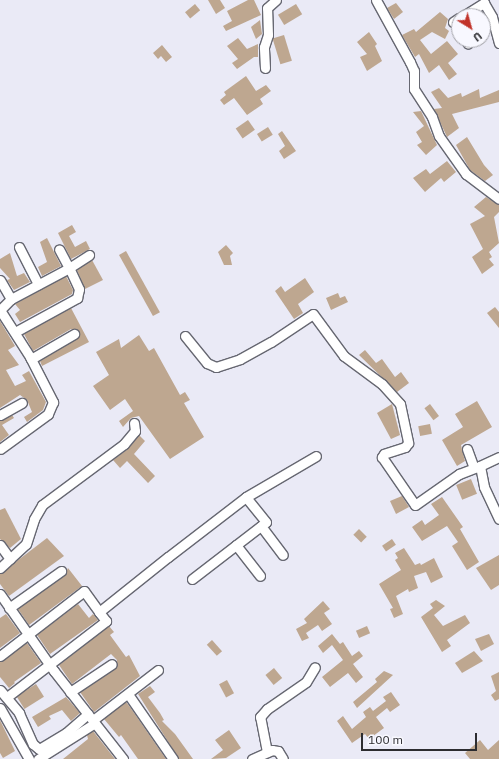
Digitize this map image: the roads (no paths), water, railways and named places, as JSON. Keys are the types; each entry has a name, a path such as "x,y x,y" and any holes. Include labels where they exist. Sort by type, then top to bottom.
{"street":[{"path":"265,68 264,47 268,35 267,8 276,0"},
{"path":"376,0 410,62 414,71 414,89 432,117 439,136 466,174 499,199"},
{"path":"476,8 484,3 489,8"},
{"path":"496,15 499,43"},
{"path":"19,247 38,284"},
{"path":"15,332 79,296 79,289 59,249"},
{"path":"0,449 48,414 52,407 52,397 15,332 0,310 11,299 69,268 89,255"},
{"path":"0,280 11,299"},
{"path":"185,336 207,363 216,367 240,359 271,342 313,314 344,356 382,384 400,404 407,445 384,454 382,458 414,504 418,504 459,474 499,457"},
{"path":"31,359 74,334"},
{"path":"0,414 22,403"},
{"path":"0,568 26,544 34,519 42,505 124,444 135,431 134,423"},
{"path":"467,449 477,467 484,487 499,519"},
{"path":"99,612 246,497 316,456"},
{"path":"192,579 266,522 246,497"},
{"path":"260,526 283,555"},
{"path":"0,545 10,559"},
{"path":"236,545 260,576"},
{"path":"9,608 61,571"},
{"path":"0,656 84,591 106,621 7,697"},
{"path":"0,594 27,634 92,719 118,757"},
{"path":"70,692 112,664"},
{"path":"267,752 260,717 267,709 306,682 316,667"},
{"path":"38,759 62,745 92,719 128,694 158,670"},
{"path":"0,690 19,713 33,744 39,749 92,719"},
{"path":"128,694 172,759"},
{"path":"0,708 29,759"},
{"path":"51,759 62,745"},
{"path":"252,759 267,752 278,751 283,759"}]}
